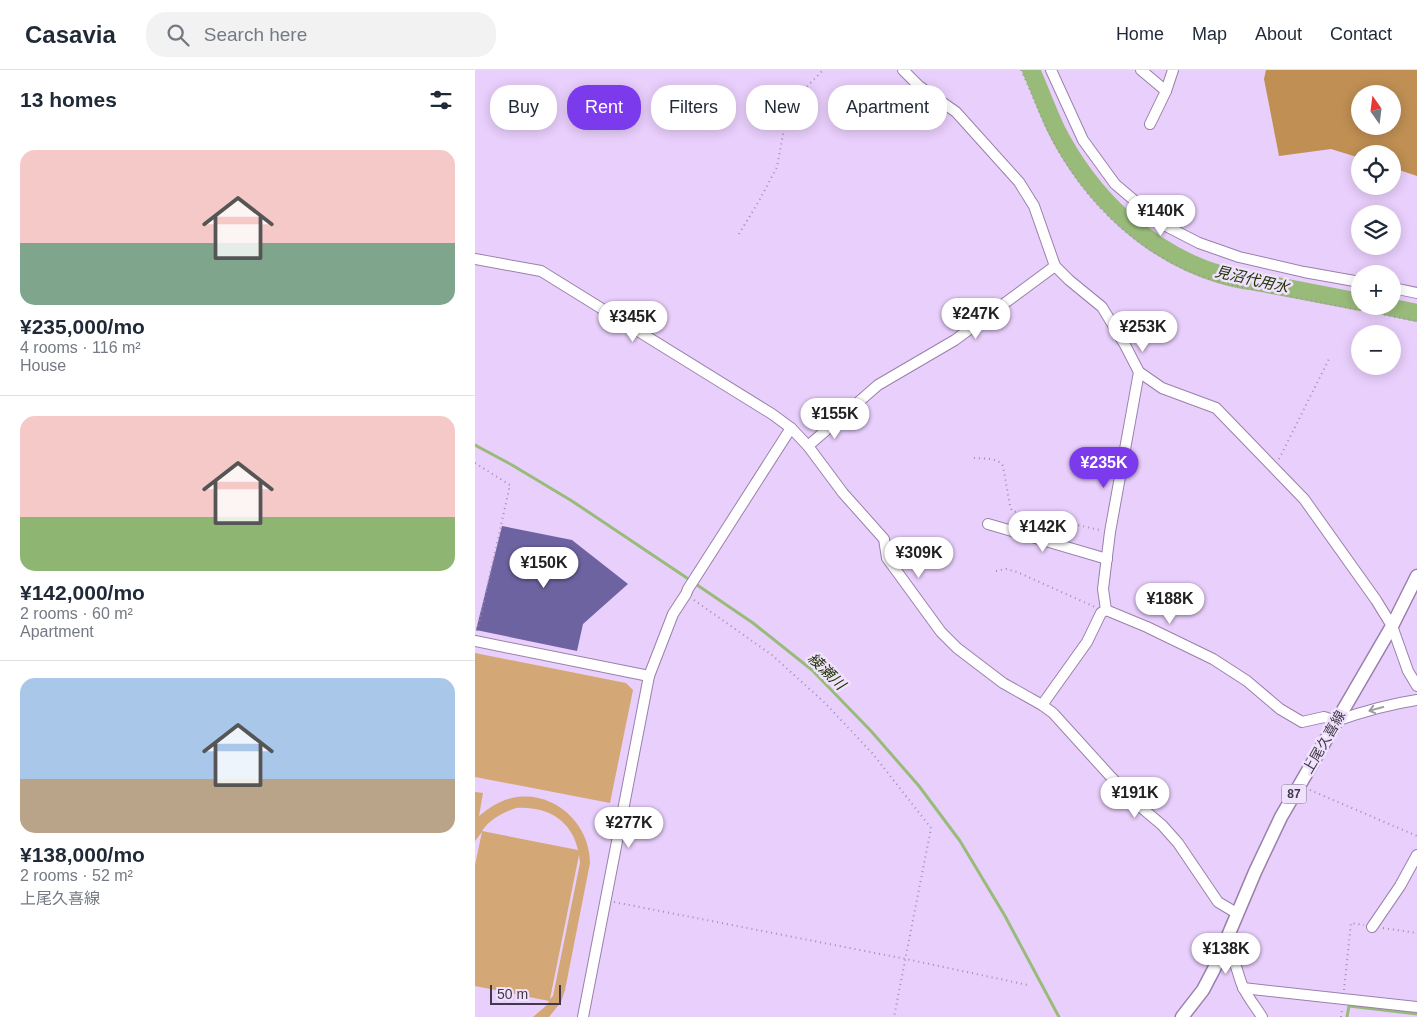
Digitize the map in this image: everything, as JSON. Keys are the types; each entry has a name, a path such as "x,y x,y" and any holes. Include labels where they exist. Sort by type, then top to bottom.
{"main road":[{"name":"上尾久喜線","path":"1182,1017 1203,990 1223,950 1265,850 1299,785 1392,626 1417,576"}],"street":[{"path":"903,70 919,86 957,112 1019,182 1034,206 1055,266 1102,307 1139,372 1162,388 1216,408 1304,499 1376,600 1392,626 1408,671 1417,686"},
{"path":"1051,70 1083,140 1115,184 1162,224 1199,243 1239,257 1351,280"},
{"path":"1141,70 1166,91"},
{"path":"1150,124 1166,91 1173,70"},
{"path":"475,259 541,271 772,414 791,428 809,446 843,492 884,539 887,558 941,632 957,648 1003,683 1053,713 1137,804 1162,825 1179,843 1218,902 1238,914"},
{"path":"809,446 878,385 955,340 1055,266"},
{"path":"1401,290 1417,293"},
{"path":"1042,705 1087,642 1104,611 1103,589 1109,532 1139,372"},
{"path":"583,1017 649,676 673,614 791,428"},
{"path":"988,524 1107,559"},
{"path":"1104,611 1147,627 1213,660 1247,680 1280,709 1301,722 1324,717 1336,721 1406,701 1417,700"},
{"path":"475,641 649,676"},
{"path":"1372,927 1400,886 1417,855"},
{"path":"1223,950 1231,955 1243,988 1262,1017"},
{"path":"1243,988 1417,1007"}],"path":[{"path":"739,234 777,167 783,128 794,100 823,70"},
{"path":"1275,468 1329,360"},
{"path":"974,458 994,459 1001,462 1012,510 1109,532"},
{"path":"475,463 510,485 475,641"},
{"path":"996,572 1006,569 1017,572 1104,611"},
{"path":"686,594 772,655 819,698 873,754 931,828 894,1017"},
{"path":"1299,785 1417,836"},
{"path":"606,900 1028,985"},
{"path":"1343,998 1351,923 1417,933"}],"shaded area":[{"path":"1266,70 1417,70 1417,176 1401,171 1401,145 1351,145 1351,155 1331,149 1279,156 1264,79"},
{"path":"475,653 626,683 633,690 610,803 475,777"},
{"path":"475,792 483,793 479,816 494,805 507,799 527,797 541,799 555,804 566,812 576,822 584,835 590,863 565,990 561,1002 549,1017 533,1017 549,1001 475,986 475,865 482,832 475,841","holes":["516,808 537,809 556,817 570,830 578,850 482,831 497,817","579,855 580,863 553,996 550,999"]}],"building":[{"path":"502,526 572,540 628,584 583,624 577,651 476,630"}],"waterway":[{"name":"見沼代用水","path":"1031,70 1056,129 1070,154 1104,199 1146,237 1170,253 1222,275 1351,300"},
{"name":"見沼代用水","path":"1401,310 1417,313"},
{"name":"綾瀬川","path":"475,445 572,501 753,623 812,670 871,731 919,786 960,841 1005,916 1059,1017"},
{"path":"1347,1017 1349,1006 1417,1014"}]}
